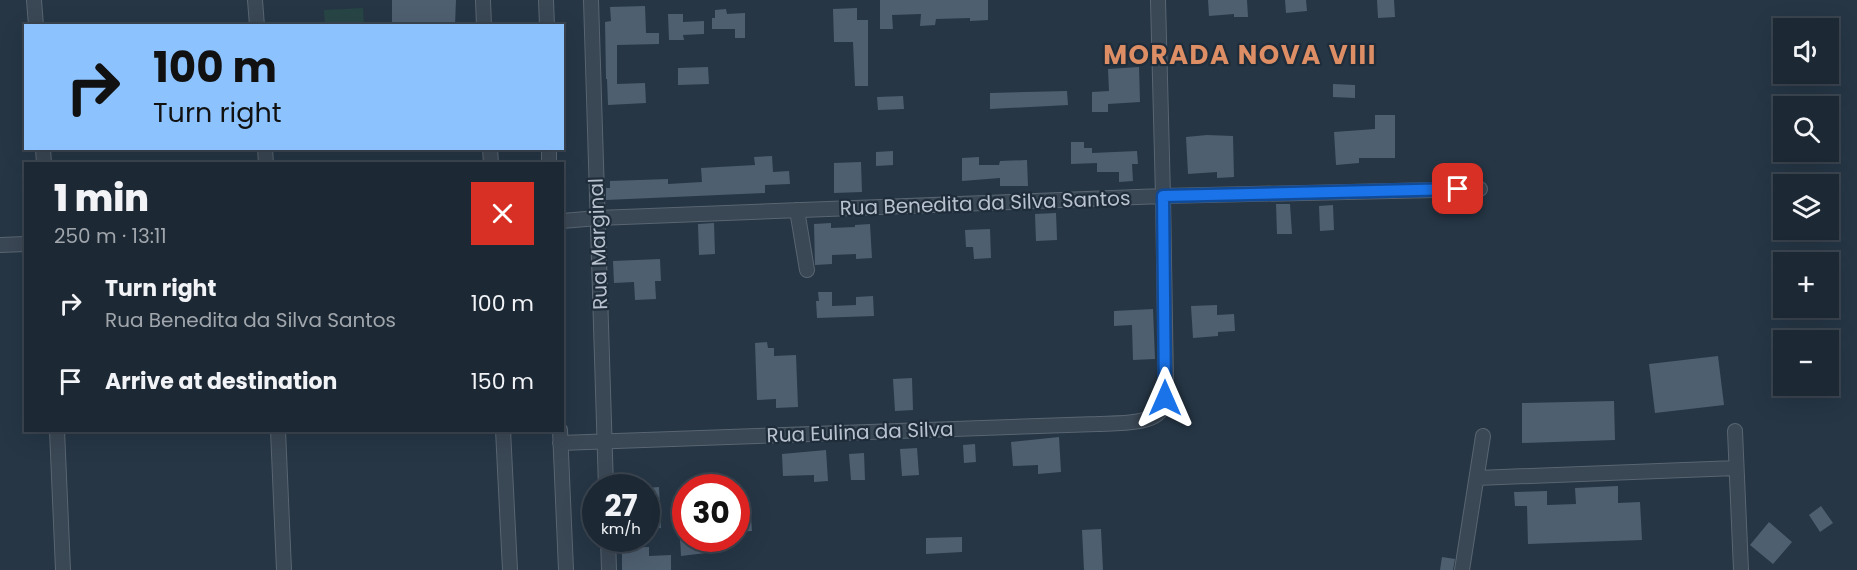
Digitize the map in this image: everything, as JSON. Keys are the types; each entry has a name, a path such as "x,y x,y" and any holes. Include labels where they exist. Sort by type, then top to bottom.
{"street":[{"path":"34,0 36,24"},
{"path":"255,0 257,24"},
{"path":"483,0 484,24"},
{"path":"546,0 547,24"},
{"name":"Rua Marginal","path":"591,0 605,474"},
{"path":"1158,0 1163,196"},
{"name":"Rua Benedita da Silva Santos","path":"564,221 1163,196 1480,189"},
{"name":"Rua Eulina da Silva","path":"560,437 604,440 1097,424 1152,418 1158,414 1164,403 1166,386 1163,196"},
{"path":"797,210 807,270"},
{"path":"0,245 24,244"},
{"path":"1735,431 1741,570"},
{"path":"57,432 63,570"},
{"path":"278,432 284,570"},
{"path":"503,432 510,570"},
{"path":"1462,570 1483,436"},
{"path":"560,437 566,570"},
{"path":"1477,478 1736,468"},
{"path":"608,552 609,570"}],"green space":[{"path":"363,8 364,24 325,24 324,10"}],"building":[{"path":"392,0 456,0 455,24 392,23"},
{"path":"880,0 988,0 988,20 936,19 935,25 920,26 921,14 892,15 893,29 880,29"},
{"path":"1208,0 1247,0 1248,17 1234,17 1234,14 1209,16"},
{"path":"1285,0 1306,0 1307,11 1286,13"},
{"path":"1377,0 1394,0 1395,17 1378,18"},
{"path":"645,6 646,33 659,33 659,44 617,45 617,84 645,83 646,103 608,105 605,22 611,21 610,7"},
{"path":"857,8 857,20 868,20 868,86 855,86 853,42 834,42 833,9"},
{"path":"726,9 727,14 745,13 745,38 735,38 735,29 712,29 715,10"},
{"path":"668,14 683,14 683,22 704,21 704,34 683,35 684,40 669,40"},
{"path":"708,67 709,84 678,85 678,68"},
{"path":"1139,67 1140,102 1108,104 1108,112 1092,112 1092,92 1109,91 1108,69"},
{"path":"1333,84 1355,85 1355,98 1333,97"},
{"path":"1067,91 1068,105 990,109 990,93"},
{"path":"903,96 904,109 878,110 877,97"},
{"path":"1375,115 1395,115 1395,158 1359,158 1359,163 1336,165 1334,132 1375,129"},
{"path":"1233,136 1234,177 1217,178 1217,172 1188,174 1186,137"},
{"path":"1071,142 1084,142 1084,148 1092,148 1092,153 1137,151 1138,164 1132,164 1133,181 1119,182 1119,172 1097,172 1097,163 1071,164"},
{"path":"893,151 893,165 876,166 876,152"},
{"path":"772,156 773,172 789,171 790,184 765,185 765,193 606,200 606,188 610,188 610,181 668,179 668,184 702,182 701,168 755,165 754,157"},
{"path":"979,157 979,165 999,165 1000,161 1027,160 1028,186 1000,186 1000,178 962,181 962,158"},
{"path":"861,162 862,192 834,193 834,163"},
{"path":"1276,204 1290,204 1292,234 1277,234"},
{"path":"1333,205 1334,230 1320,231 1319,206"},
{"path":"1056,213 1057,240 1036,241 1035,214"},
{"path":"714,223 715,254 699,255 698,224"},
{"path":"831,223 831,228 870,224 872,258 856,259 856,254 832,255 832,264 815,265 814,224"},
{"path":"990,229 991,258 974,259 973,247 966,247 965,230"},
{"path":"660,259 661,281 655,281 656,299 635,300 634,282 614,283 613,261"},
{"path":"818,292 832,292 832,306 856,305 856,297 873,296 874,316 817,318"},
{"path":"1217,305 1217,315 1234,314 1235,331 1218,332 1218,336 1193,338 1191,306"},
{"path":"1153,309 1155,359 1133,360 1132,325 1114,326 1114,311"},
{"path":"767,342 768,348 774,348 774,356 796,355 798,407 776,408 776,399 757,400 755,343"},
{"path":"1718,356 1724,405 1655,413 1649,364"},
{"path":"912,378 913,410 895,411 893,379"},
{"path":"1614,401 1615,440 1522,443 1522,403"},
{"path":"1059,437 1061,472 1038,474 1038,465 1013,466 1011,442"},
{"path":"975,444 976,462 964,463 963,445"},
{"path":"917,448 919,475 902,476 900,449"},
{"path":"826,450 828,481 814,482 814,475 783,476 782,454"},
{"path":"864,453 865,480 851,480 849,454"},
{"path":"1618,486 1618,503 1640,502 1642,540 1528,544 1527,506 1515,506 1514,492 1547,491 1547,505 1576,504 1575,488"},
{"path":"1821,506 1833,523 1820,532 1809,515"},
{"path":"1769,522 1792,542 1773,564 1750,545"},
{"path":"1101,529 1103,570 1084,570 1082,530"},
{"path":"962,537 962,552 926,554 926,538"},
{"path":"622,552 649,552 649,556 671,555 671,570 622,570"},
{"path":"681,552 706,552 706,553 681,556"},
{"path":"1442,557 1455,559 1453,570 1440,570"}],"district":[{"name":"MORADA NOVA VIII","path":"1240,55"}],"route":[{"path":"1165,398 1163,196 1458,189"}]}
